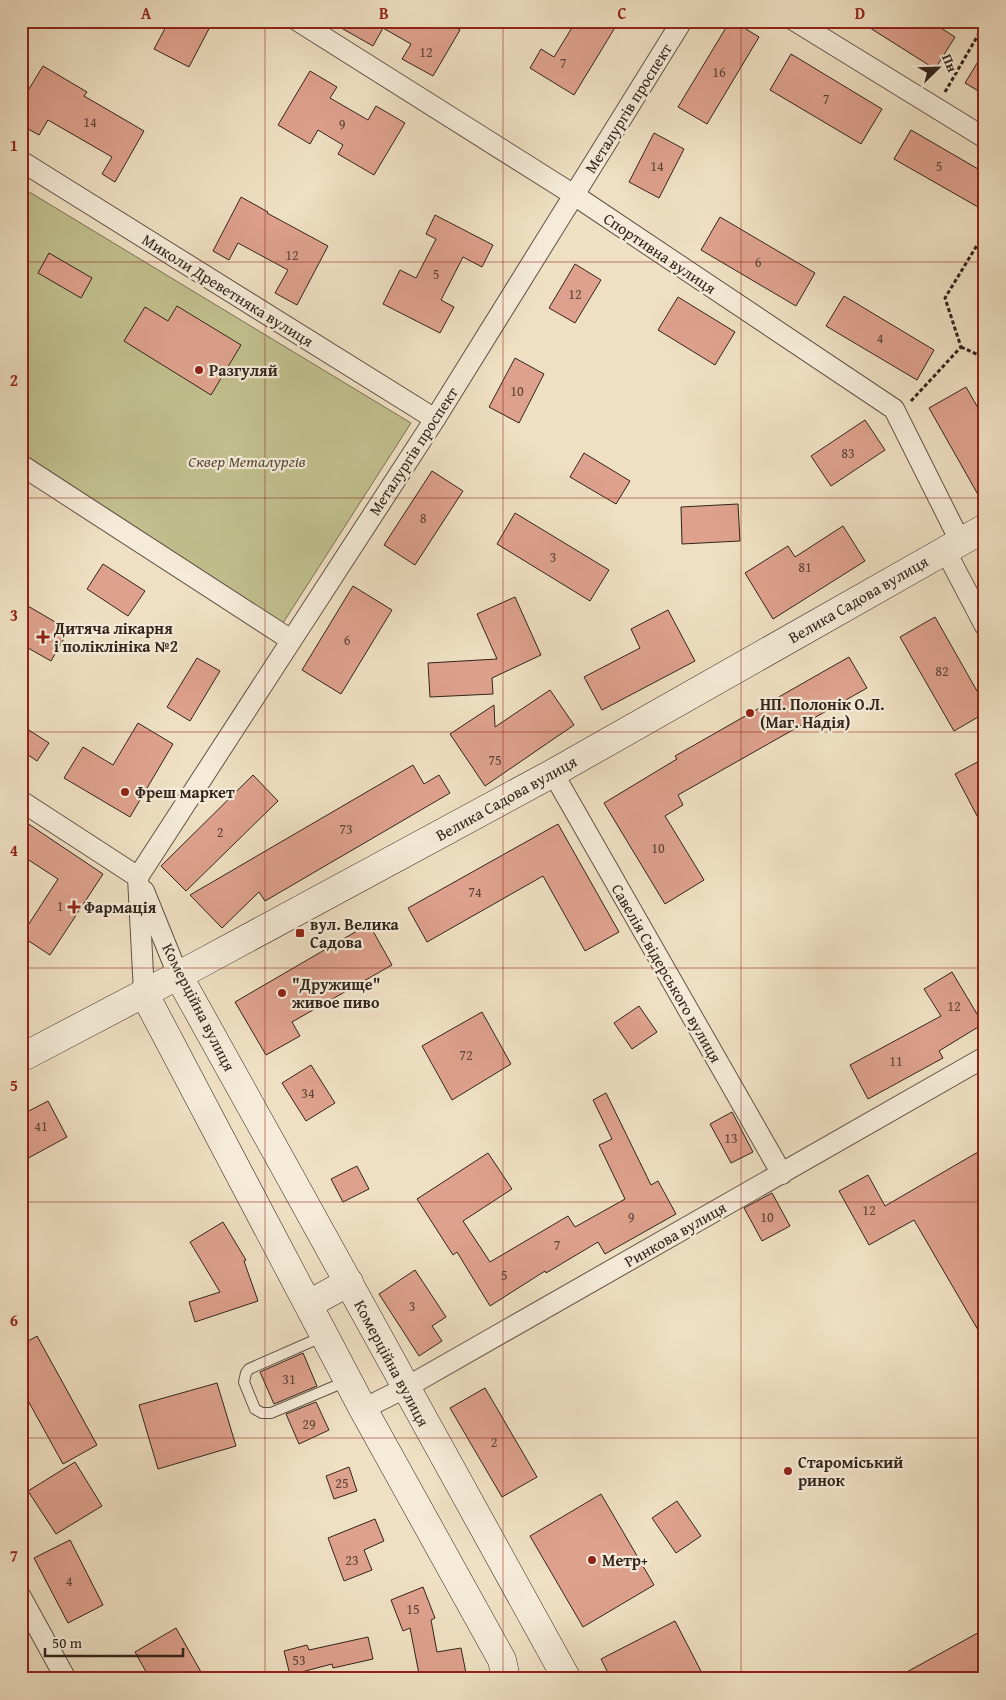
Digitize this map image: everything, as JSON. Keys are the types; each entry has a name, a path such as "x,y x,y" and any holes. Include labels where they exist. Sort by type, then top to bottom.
{"street":[{"name":"Спортивна вулиця","path":"298,21 574,195 894,409 985,626"},
{"name":"Металургів проспект","path":"138,877 435,418 682,21"},
{"path":"795,21 985,138"},
{"name":"Миколи Древетняка вулиця","path":"21,161 435,418"},
{"path":"21,465 291,640"},
{"name":"Велика Садова вулиця","path":"21,1058 553,772 985,528"},
{"name":"Савелія Свідерського вулиця","path":"553,772 782,1174"},
{"path":"21,801 138,877"},
{"name":"Комерційна вулиця","path":"138,877 178,975 567,1679"},
{"name":"Комерційна вулиця","path":"138,877 144,993 506,1673"},
{"name":"Ринкова вулиця","path":"364,1409 405,1388 985,1057"},
{"path":"309,1304 349,1282"},
{"path":"21,1597 66,1679"}],"lane":[{"path":"325,1335 250,1369 244,1378 244,1382 255,1409 262,1414 271,1413 349,1381"}],"path":[{"path":"936,108 985,22"},
{"path":"985,232 945,298 961,346 985,358"},
{"path":"898,416 961,346"}],"green space":[{"name":"Сквер Металургів","path":"21,187 411,423 283,623 21,452"}],"building":[{"path":"169,21 213,21 189,67 154,49"},
{"path":"329,21 445,21 460,30 433,76 402,59 411,44 383,28 373,46"},
{"path":"576,21 619,21 574,95 530,68 541,49 554,57"},
{"path":"730,21 759,37 707,124 678,107"},
{"path":"859,21 930,21 955,37 935,69"},
{"path":"985,50 985,95 965,83"},
{"path":"791,54 882,109 861,144 770,90"},
{"path":"43,66 87,92 84,96 144,131 115,182 102,174 112,157 48,120 39,135 21,125 21,102"},
{"path":"310,71 337,87 330,98 368,120 376,106 405,123 374,175 338,154 343,145 318,130 310,144 278,125"},
{"path":"911,130 985,173 985,211 894,159"},
{"path":"654,133 684,149 659,198 629,182"},
{"path":"241,197 328,246 297,305 275,293 288,270 238,243 229,260 213,251"},
{"path":"435,215 493,245 482,267 463,257 441,300 454,307 440,333 383,304 400,270 416,278 436,239 426,234"},
{"path":"720,217 815,273 796,306 701,250"},
{"path":"49,253 92,278 81,298 38,273"},
{"path":"575,264 601,280 575,323 549,308"},
{"path":"844,296 934,350 917,380 826,326"},
{"path":"678,297 735,332 715,365 658,330"},
{"name":"Разгуляй","path":"177,306 241,345 211,395 124,341 145,307 168,321"},
{"path":"515,358 544,374 519,423 489,407"},
{"path":"966,387 985,420 985,507 929,408"},
{"path":"865,420 885,450 831,486 811,456"},
{"path":"584,453 630,481 616,504 570,477"},
{"path":"432,471 463,491 415,565 384,545"},
{"path":"738,504 740,541 682,544 681,507"},
{"path":"515,513 609,570 590,601 497,544"},
{"path":"843,526 865,561 773,619 745,573 788,546 795,557"},
{"path":"103,564 145,591 128,616 87,589"},
{"path":"353,586 392,610 341,694 302,670"},
{"path":"515,597 541,655 492,678 493,694 430,697 428,663 497,659 477,614"},
{"name":"Дитяча лікарня і поліклініка №2","path":"21,602 69,630 51,661 21,644"},
{"path":"668,610 695,661 602,710 584,677 640,648 631,629"},
{"path":"935,617 985,705 985,713 954,731 900,637"},
{"path":"849,657 867,688 678,795 683,805 665,816 704,880 665,904 604,803 677,759 675,756"},
{"path":"197,658 220,671 190,721 167,707"},
{"path":"550,690 574,725 485,786 450,734 494,705 495,727"},
{"path":"138,723 173,744 130,817 64,778 83,747 113,765"},
{"path":"21,725 49,743 37,761 21,750"},
{"path":"985,758 985,831 955,774"},
{"path":"413,765 424,784 439,775 450,793 265,901 259,892 222,928 190,895"},
{"path":"253,775 278,801 186,891 161,866"},
{"path":"21,819 103,874 50,955 21,936 58,879 21,855"},
{"path":"558,824 619,932 585,951 543,876 427,942 408,908"},
{"path":"369,924 392,965 292,1022 300,1036 266,1055 235,1002"},
{"path":"952,972 983,1024 939,1051 943,1058 868,1099 850,1065 941,1016 924,989"},
{"path":"639,1006 657,1032 632,1049 614,1023"},
{"path":"482,1012 511,1064 452,1100 422,1046"},
{"path":"311,1065 335,1103 306,1121 282,1083"},
{"path":"606,1093 651,1185 658,1181 676,1214 605,1254 598,1242 546,1273 545,1271 490,1306 457,1252 453,1255 417,1199 488,1153 512,1189 463,1221 490,1262 568,1216 575,1227 625,1199 599,1145 612,1139 593,1100"},
{"path":"48,1101 67,1137 21,1162 21,1115"},
{"path":"732,1112 753,1152 731,1163 710,1124"},
{"path":"985,1148 985,1342 914,1220 869,1245 839,1191 868,1175 885,1206"},
{"path":"357,1166 369,1189 343,1202 331,1179"},
{"path":"772,1193 790,1226 762,1241 744,1208"},
{"path":"223,1222 246,1260 244,1261 258,1301 195,1322 189,1302 220,1292 190,1242"},
{"path":"415,1270 446,1317 432,1326 442,1341 419,1356 379,1294"},
{"path":"37,1336 97,1445 63,1464 21,1388 21,1345"},
{"path":"303,1353 317,1386 274,1404 260,1372"},
{"path":"217,1383 236,1446 158,1469 139,1405"},
{"path":"485,1388 537,1477 502,1497 450,1408"},
{"path":"316,1402 329,1430 299,1444 286,1414"},
{"path":"75,1462 102,1506 56,1534 28,1491"},
{"path":"349,1467 357,1491 334,1499 326,1476"},
{"name":"Метр+","path":"601,1494 654,1585 583,1627 530,1536"},
{"path":"677,1501 701,1536 676,1553 652,1518"},
{"path":"375,1519 384,1541 364,1550 372,1570 344,1581 328,1538"},
{"path":"70,1540 103,1605 68,1623 34,1558"},
{"path":"423,1587 435,1618 431,1620 437,1652 461,1648 466,1673 436,1679 420,1679 410,1628 403,1631 391,1600"},
{"path":"675,1621 705,1679 611,1679 601,1659"},
{"path":"176,1628 205,1679 150,1679 135,1652"},
{"path":"985,1629 985,1679 894,1679"},
{"path":"368,1637 373,1659 333,1668 332,1664 290,1675 284,1651 307,1645 309,1650"}],"place":[{"name":"Разгуляй","path":"199,370"},
{"name":"Дитяча лікарня і поліклініка №2","path":"43,637"},
{"name":"НП. Полонік О.Л. (Маг. Надія)","path":"750,713"},
{"name":"Фреш маркет","path":"125,792"},
{"name":"Фармація","path":"74,907"},
{"name":"вул. Велика Садова","path":"300,933"},
{"name":"\"Дружище\" живое пиво","path":"282,993"},
{"name":"Староміський ринок","path":"788,1471"},
{"name":"Метр+","path":"592,1560"}]}
